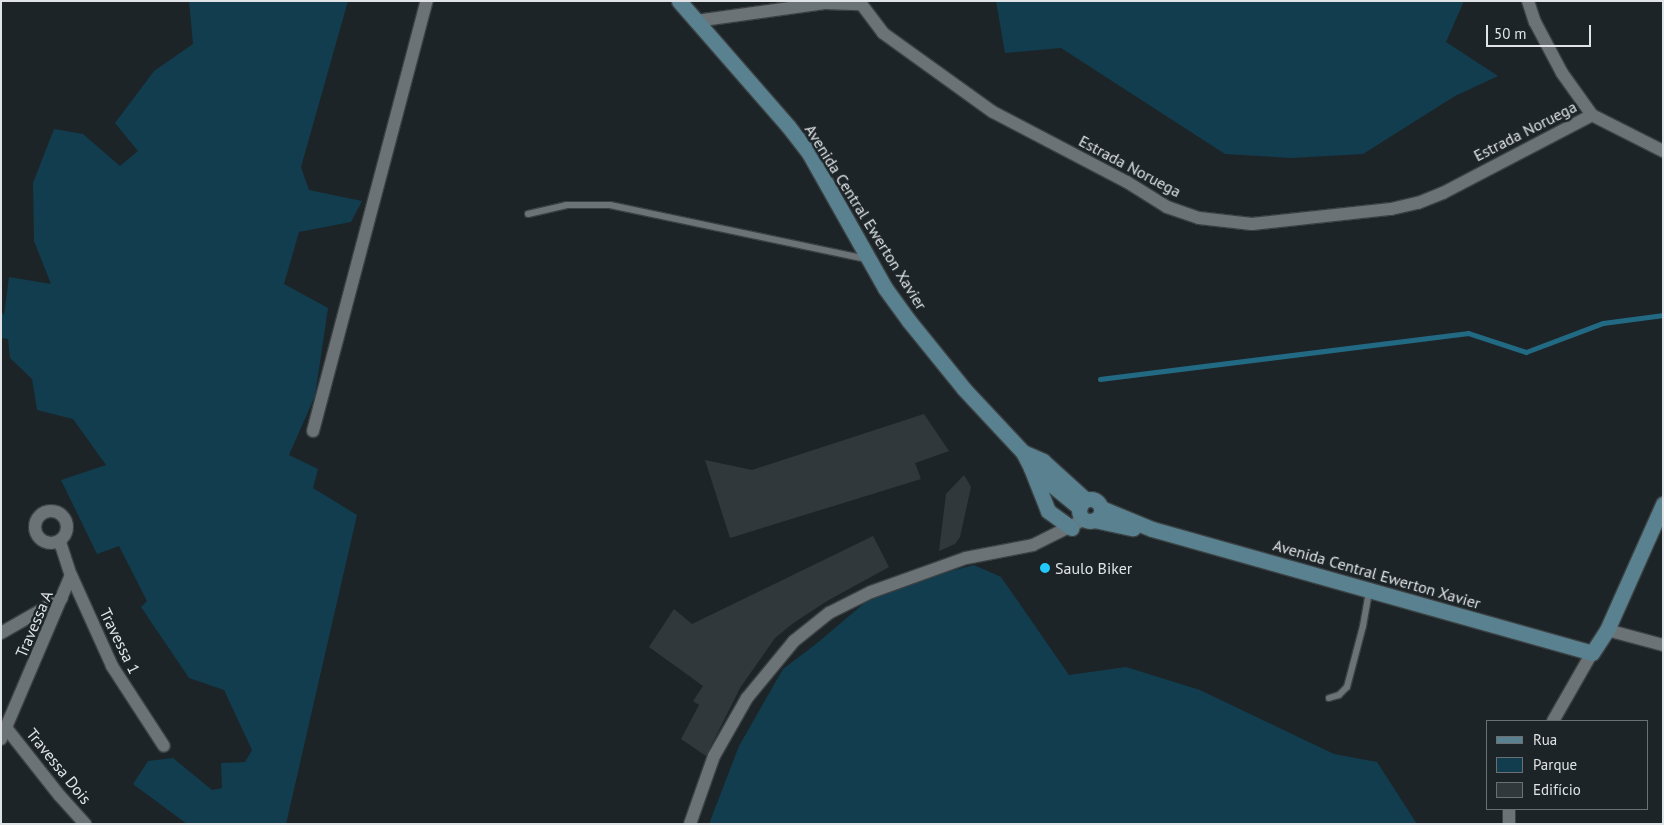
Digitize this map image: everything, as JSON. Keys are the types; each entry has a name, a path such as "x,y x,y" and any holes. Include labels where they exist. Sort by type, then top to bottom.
{"main road":[{"name":"Avenida Central Ewerton Xavier","path":"679,1 788,126 809,153 868,259 908,321 964,389 1023,452 1031,468 1089,511 1138,529 1152,529 1592,653"},
{"name":"Avenida Central Ewerton Xavier","path":"1023,452 1043,461 1089,511"},
{"path":"1031,468 1048,511 1071,528"},
{"path":"1592,653 1607,630 1663,504"}],"street":[{"path":"313,431 427,1"},
{"path":"1528,1 1534,22 1562,73 1592,115 1663,151"},
{"path":"696,21 825,4 860,2"},
{"name":"Estrada Noruega","path":"860,2 884,33 993,112 1127,182 1167,207 1199,218 1252,224 1391,209 1418,203 1592,115"},
{"path":"690,824 714,756 747,698 794,641 830,614 871,592 966,558 1033,545 1071,528 1089,511"},
{"name":"Travessa 1","path":"60,542 71,575 112,666 164,746"},
{"name":"Travessa A","path":"4,734 71,575"},
{"path":"1,633 62,598"},
{"path":"1607,630 1663,645"},
{"path":"1554,720 1592,653"},
{"name":"Travessa Dois","path":"4,734 85,824"},
{"path":"1509,810 1509,824"}],"lane":[{"path":"528,214 566,205 610,205 868,259"},
{"path":"1329,698 1339,695 1347,687 1363,626 1369,590"}],"green space":[{"path":"189,1 348,1 301,167 309,190 362,201 351,222 299,232 284,284 328,308 315,396 289,455 318,469 313,488 357,515 286,824 187,824 133,784 148,761 173,758 212,790 222,788 221,763 245,762 252,750 224,690 189,678 141,607 147,601 119,546 97,554 61,480 106,465 73,419 37,410 32,379 10,358 8,339 1,338 1,311 4,315 9,277 51,284 34,241 33,183 54,129 83,134 120,166 138,151 115,123 154,71 193,44"},
{"path":"996,1 1464,1 1446,42 1498,76 1455,96 1363,154 1291,158 1225,154 1061,48 1005,53"},
{"path":"974,565 1001,577 1069,675 1126,667 1200,690 1334,754 1377,762 1417,824 709,824 739,746 783,669 868,600 913,581"}],"building":[{"path":"924,414 949,451 915,463 921,479 730,538 705,460 752,470"},
{"path":"964,475 971,487 960,537 955,544 939,551 946,494"},
{"path":"873,536 889,567 827,601 792,624 775,638 740,688 706,756 681,739 699,705 693,701 703,686 649,647 674,609 692,624"}],"waterway":[{"path":"1100,379 1468,333 1526,352 1603,323 1663,315"}],"place":[{"name":"Saulo Biker","path":"1045,568"}]}
